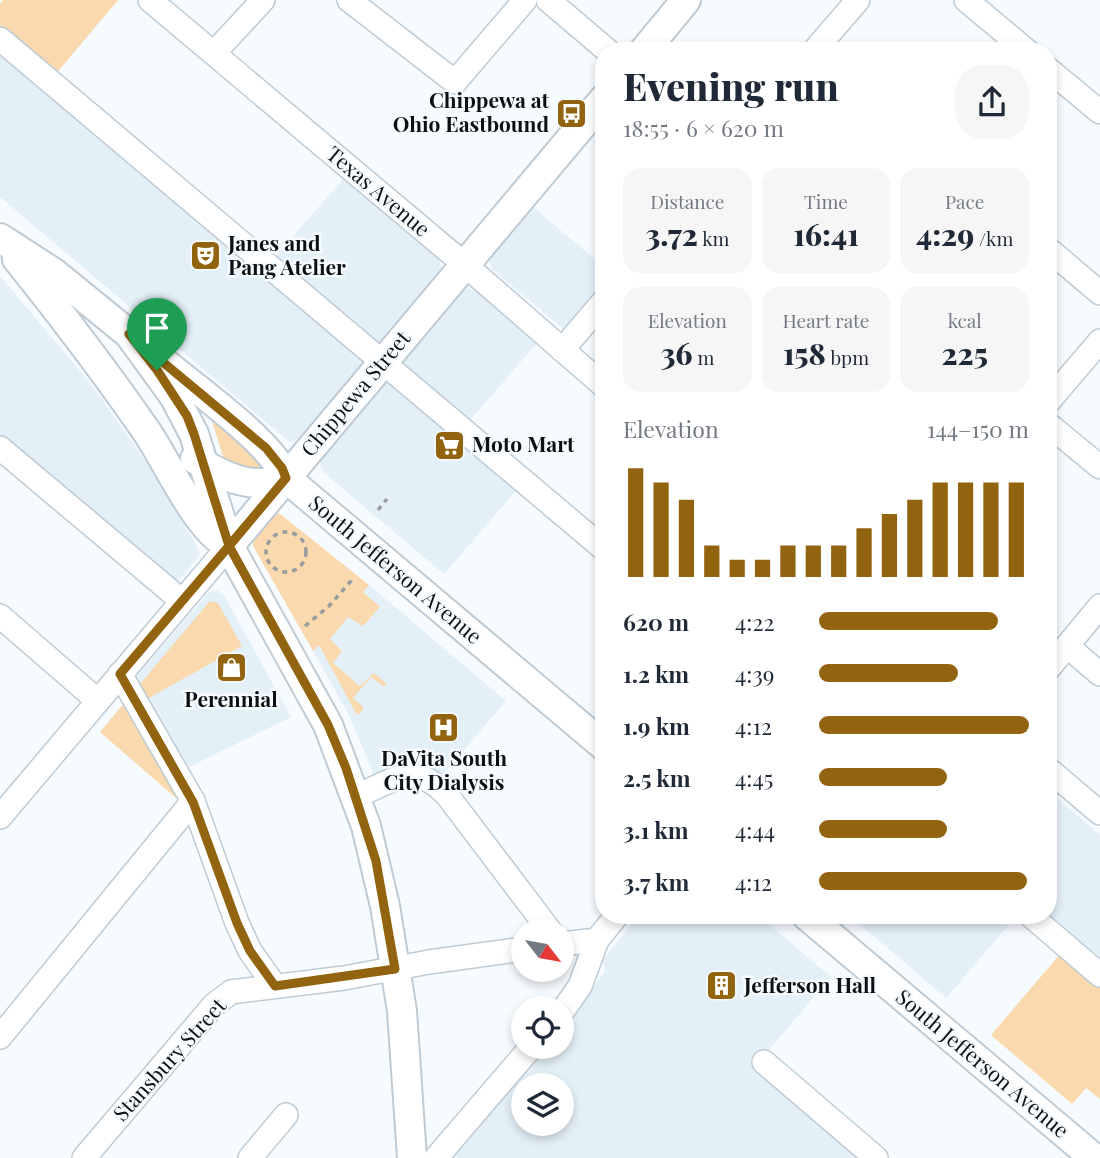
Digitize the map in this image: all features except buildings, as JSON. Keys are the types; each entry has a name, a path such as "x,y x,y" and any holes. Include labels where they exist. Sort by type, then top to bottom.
{"main road":[{"path":"651,42 686,0"},
{"name":"Chippewa Street","path":"229,546 595,110"},
{"path":"229,546 204,525 146,432 68,323 0,238 46,268 129,334 157,370 187,416 229,546 328,725 356,796 376,861 395,969 406,1061 412,1158"},
{"path":"68,323 103,346 120,363 172,439 191,457 255,485 286,478"},
{"name":"South Jefferson Avenue","path":"129,334 266,448 282,468 286,478 595,738"},
{"name":"South Jefferson Avenue","path":"817,924 1094,1158"}],"street":[{"name":"Texas Avenue","path":"150,0 464,264 595,378"},
{"path":"214,53 263,0"},
{"path":"349,0 455,82 525,0"},
{"path":"548,0 597,42"},
{"path":"823,42 858,0"},
{"path":"966,0 1016,42"},
{"path":"0,39 595,541"},
{"path":"1057,77 1100,113"},
{"path":"1057,257 1100,293"},
{"path":"562,350 595,312"},
{"path":"1057,391 1100,341"},
{"path":"1057,431 1100,467"},
{"path":"0,448 181,601"},
{"name":"Chippewa Street","path":"0,817 229,546"},
{"path":"1057,658 1100,606"},
{"path":"0,616 98,701"},
{"path":"1066,646 1100,674"},
{"path":"120,674 193,802 237,923 250,951 275,986"},
{"path":"356,796 410,775 428,778 447,795 541,919"},
{"path":"1057,777 1100,813"},
{"path":"0,1037 193,802"},
{"path":"573,996 580,986 597,940 610,924"},
{"path":"1040,924 1100,975"},
{"path":"574,943 597,940"},
{"name":"Stansbury Street","path":"84,1158 222,997 232,992 511,951"},
{"path":"436,1158 521,1059"},
{"path":"764,1062 876,1158"},
{"path":"250,1158 286,1115"}],"path":[{"path":"378,510 387,499"},
{"path":"289,531 300,537 306,549 304,562 293,571 286,572 273,567 267,556 268,543 272,538 289,531"},
{"path":"305,625 329,606 352,580"}],"shaded area":[{"path":"3,0 118,0 54,76 0,29 0,4"},
{"path":"0,47 265,268 344,178 438,257 441,266 439,273 301,437 292,442 287,440 0,197"},
{"path":"533,207 595,259 595,302 568,333 492,269 489,261"},
{"path":"0,276 90,383 157,477 198,548 196,560 171,589 0,441"},
{"path":"468,288 477,291 538,342 466,425 396,368"},
{"path":"390,376 521,485 444,574 323,472 320,464 321,458"},
{"path":"211,418 270,463 265,475 224,460"},
{"path":"279,513 369,585 363,592 380,607 363,626 348,617 330,639 342,651 333,663 360,686 374,673 387,684 383,686 371,677 353,698 363,707 357,715 319,645 313,651 253,546 253,539 273,516"},
{"path":"369,585 506,701 445,772 382,794 349,715 313,651"},
{"path":"217,590 225,597 291,717 185,769 135,678 209,592"},
{"path":"210,601 218,603 242,646 147,699 139,685"},
{"path":"129,697 184,805 100,732"},
{"path":"1057,799 1100,835 1100,967 1050,924 1057,924"},
{"path":"632,924 769,924 831,977 757,1064 867,1158 447,1158 511,1083 511,1136 574,1136 574,1073 520,1073 532,1059 574,1059 574,1009 605,972 603,959"},
{"path":"860,924 1009,924 946,998"},
{"path":"1061,953 1100,986 1100,1099 1086,1088 1072,1104 991,1035"}],"place":[{"name":"Chippewa at Ohio Eastbound","path":"572,113"},
{"name":"Janes and Pang Atelier","path":"205,256"},
{"name":"Moto Mart","path":"449,445"},
{"name":"Perennial","path":"231,668"},
{"name":"DaVita South City Dialysis","path":"444,727"},
{"name":"Jefferson Hall","path":"721,986"}],"route":[{"path":"157,370 129,334 266,448 282,468 286,478 229,546 328,725 346,768 376,861 395,969 275,986 250,951 237,923 193,802 120,674 229,546 187,416 157,370"}]}
